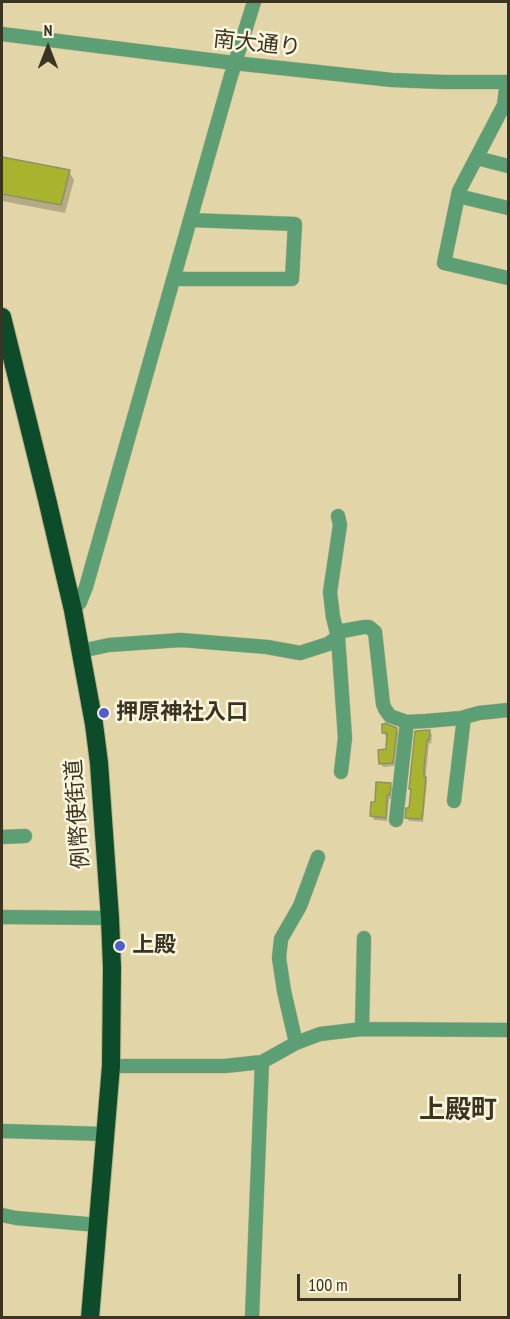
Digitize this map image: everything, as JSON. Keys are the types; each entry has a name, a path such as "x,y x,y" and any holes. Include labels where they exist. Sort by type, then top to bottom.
{"highway":[{"name":"例幣使街道","path":"2,316 73,610 99,762 110,918 111,1066 90,1317"}],"street":[{"path":"73,610 80,602 86,587 234,63 254,2"},
{"name":"南大通り","path":"2,34 392,80 508,82"},
{"path":"508,82 504,105 459,191 444,263 508,278"},
{"path":"477,158 508,166"},
{"path":"458,196 508,208"},
{"path":"174,279 291,279 295,224 190,220"},
{"path":"338,516 340,525 330,592 338,634 345,738 341,772"},
{"path":"81,651 109,645 181,640 300,652 328,644 338,634 369,627 375,632 385,709 390,716 407,722 508,710"},
{"path":"454,801 464,717"},
{"path":"396,820 407,722"},
{"path":"2,837 25,836"},
{"path":"296,1043 279,958 281,939 300,906 318,857"},
{"path":"2,917 110,918"},
{"path":"362,1029 364,938"},
{"path":"111,1066 225,1066 262,1062 296,1043 320,1034 362,1029 508,1030"},
{"path":"252,1317 262,1062"},
{"path":"2,1131 106,1134"},
{"path":"2,1215 98,1225"}],"building":[{"path":"2,157 70,170 61,205 2,194"},
{"path":"382,724 397,728 393,763 379,764 378,750 386,749 387,733 382,733"},
{"path":"430,730 424,768 424,777 426,777 422,819 405,818 406,808 409,808 415,731"},
{"path":"376,782 391,783 390,795 387,795 386,818 370,816 371,802 375,802"}],"place":[{"name":"押原神社入口","path":"104,713"},
{"name":"上殿","path":"120,946"}],"district":[{"name":"上殿町","path":"458,1111"}]}
